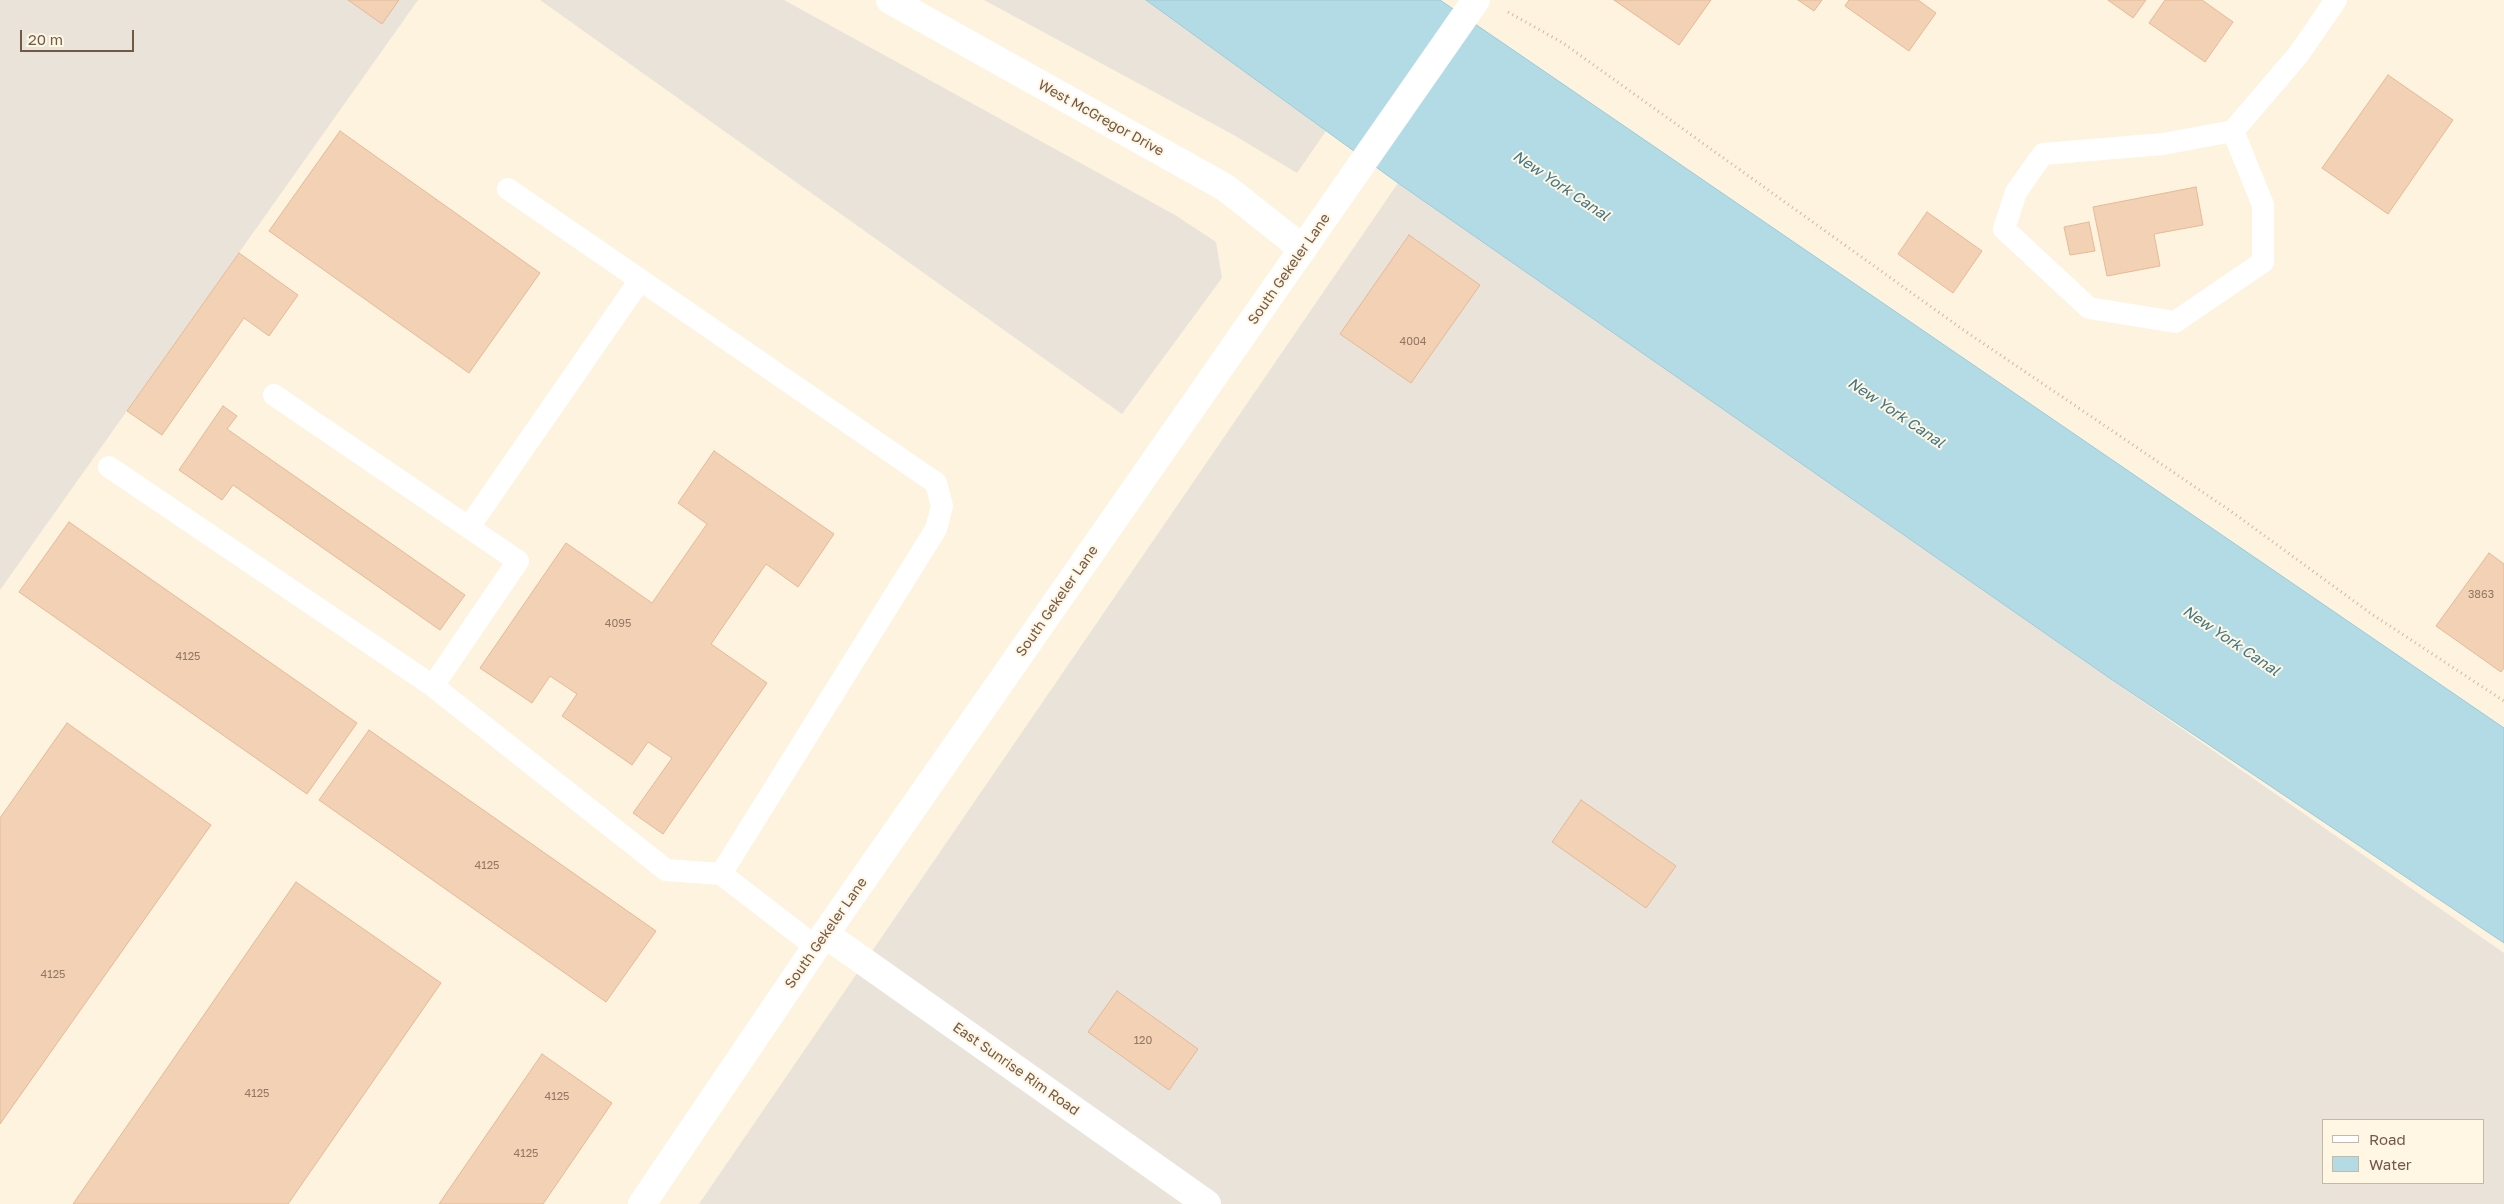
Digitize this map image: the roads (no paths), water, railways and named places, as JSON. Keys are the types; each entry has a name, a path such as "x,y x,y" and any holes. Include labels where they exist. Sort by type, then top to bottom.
{"street":[{"name":"West McGregor Drive","path":"890,0 1226,188 1303,249"},
{"name":"South Gekeler Lane","path":"642,1204 821,941 1476,0"},
{"name":"East Sunrise Rim Road","path":"821,941 1207,1204"}],"lane":[{"path":"2234,131 2263,205 2263,262 2175,322 2089,308 2004,229 2016,192 2043,154 2163,144 2234,131 2298,55 2336,0"},
{"path":"508,189 936,483 942,506 936,529 722,874"},
{"path":"468,527 640,280"},
{"path":"274,395 518,562 433,686"},
{"path":"109,467 433,686 666,870 722,874 821,941"}],"water":[{"name":"New York Canal","path":"1146,0 1440,0 2504,728 2504,943 2108,677 1398,183"}]}
